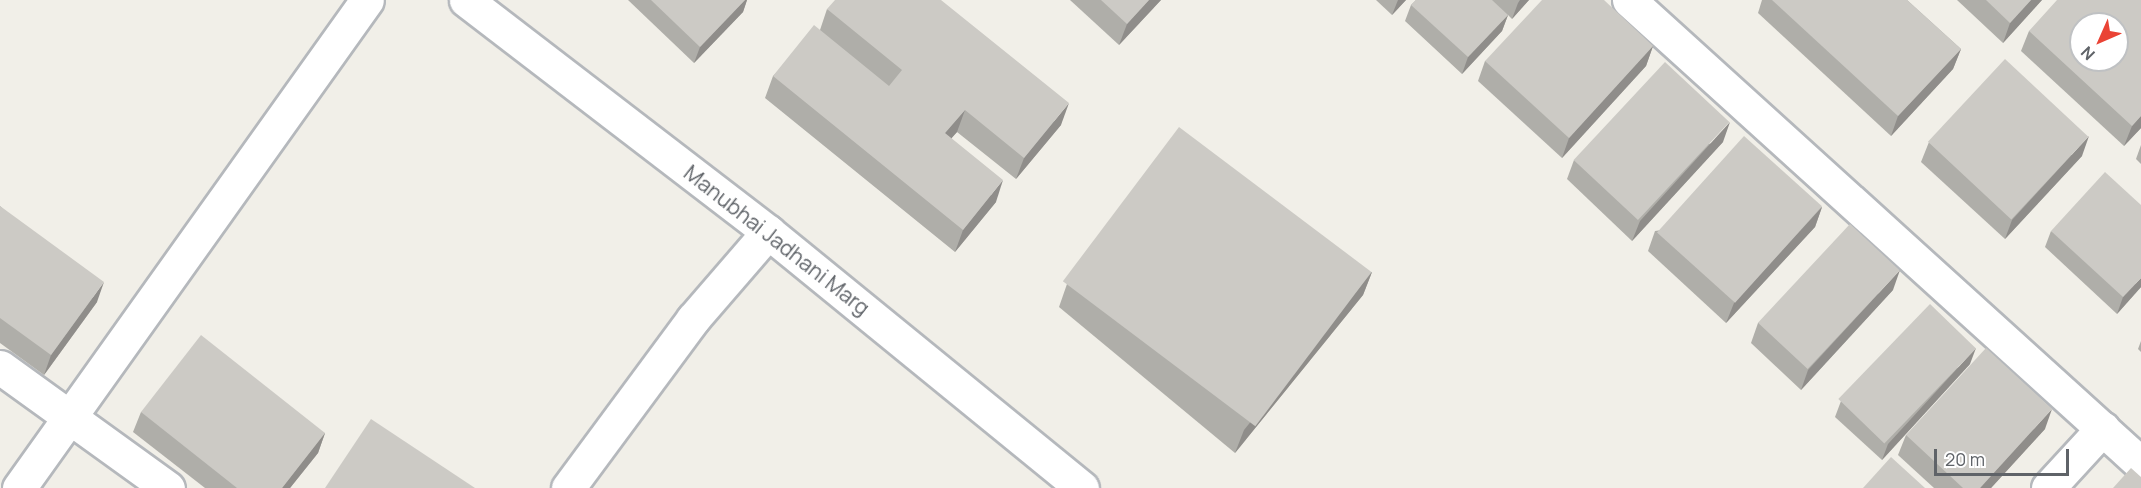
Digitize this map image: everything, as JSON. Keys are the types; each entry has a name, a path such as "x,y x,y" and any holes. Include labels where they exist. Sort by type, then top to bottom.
{"street":[{"path":"19,488 367,0"},
{"name":"Manubhai Jadhani Marg","path":"466,0 768,232 1082,488"},
{"path":"1629,0 2141,464"},
{"path":"568,488 693,319 768,232"},
{"path":"0,367 70,415 168,488"},
{"path":"2048,488 2103,428"}],"building":[{"path":"651,0 745,0 700,47"},
{"path":"835,0 941,0 1069,103 1024,158 965,110 945,133 1003,180 963,230 773,76 814,25 889,86 902,70 827,9"},
{"path":"1101,0 1149,0 1127,24"},
{"path":"1416,0 1492,0 1508,15 1468,57 1411,5"},
{"path":"1542,0 1604,0 1653,46 1569,138 1485,61"},
{"path":"1772,0 1907,0 1961,49 1898,116"},
{"path":"1986,0 2031,0 2010,23"},
{"path":"2057,0 2141,0 2141,116 2132,126 2073,72 2129,72 2129,12 2069,12 2069,68 2029,31"},
{"path":"2005,59 2088,137 2011,219 1928,142"},
{"path":"1665,62 1729,122 1638,220 1574,160"},
{"path":"1179,127 1371,272 1255,426 1063,281"},
{"path":"1744,136 1822,206 1735,303 1657,233"},
{"path":"2105,172 2141,205 2141,278 2123,297 2051,231"},
{"path":"0,206 104,282 51,355 0,318"},
{"path":"1850,224 1900,270 1808,369 1758,323"},
{"path":"1930,304 1976,348 1884,443 1838,399"},
{"path":"201,335 325,433 282,488 237,488 141,412"},
{"path":"1986,348 2052,409 1980,488 1963,488 1906,435"},
{"path":"371,419 475,488 325,488"},
{"path":"1891,457 1925,488 1863,488"},
{"path":"2131,468 2141,477 2141,488 2113,488"}]}
